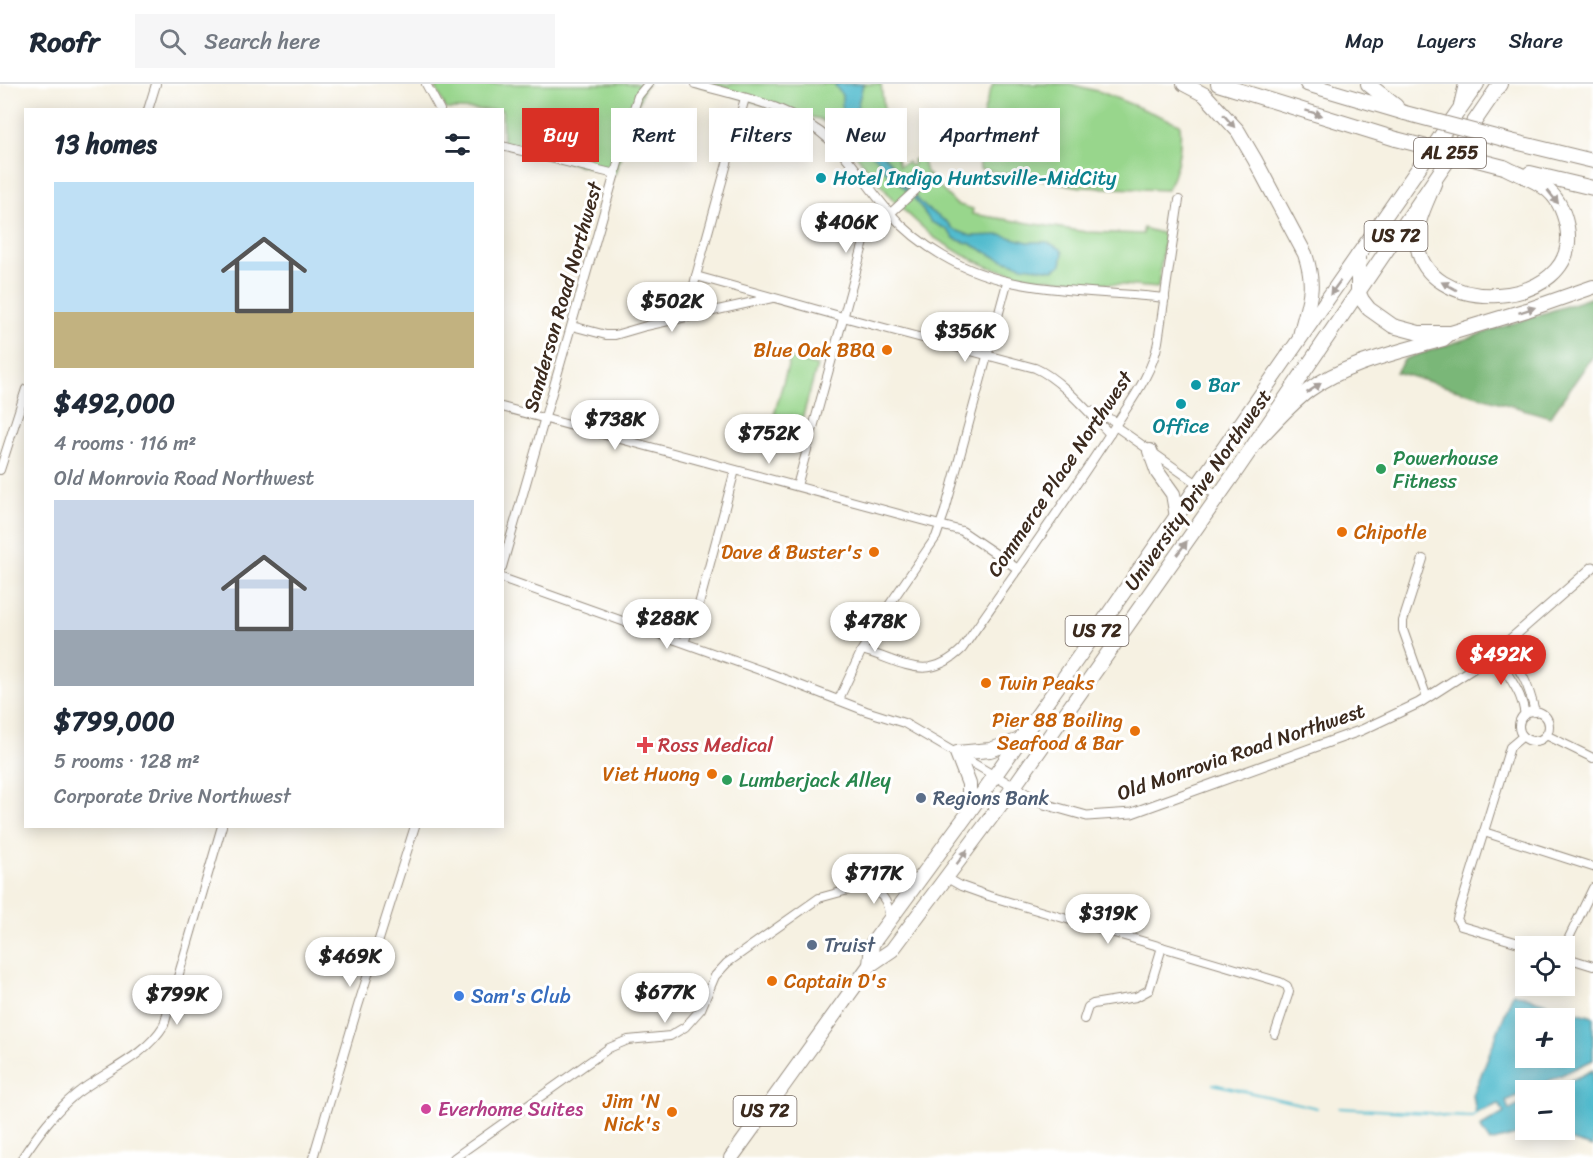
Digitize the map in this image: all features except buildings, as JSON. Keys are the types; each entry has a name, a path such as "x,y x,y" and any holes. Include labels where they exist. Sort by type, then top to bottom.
{"highway":[{"path":"1184,84 1205,95 1238,131 1305,254 1311,274 1311,294 1300,336"},
{"name":"AL 255","path":"1218,84 1396,139 1593,188"},
{"name":"AL 255","path":"1307,84 1511,141 1593,161"},
{"path":"1368,84 1386,100 1405,112"},
{"path":"1461,105 1466,84"},
{"name":"University Drive Northwest","path":"870,964 872,944 995,776 1477,84"},
{"name":"University Drive Northwest","path":"731,1158 870,964 892,950 1013,788 1216,500 1500,84"},
{"path":"1435,181 1416,236 1423,263 1438,280 1464,292 1478,295 1501,295 1520,292 1541,283 1557,269 1564,255 1568,232 1565,217 1554,196 1545,187 1504,167"},
{"path":"1358,255 1358,291 1369,309 1393,326 1419,333 1451,333 1593,287"},
{"path":"1256,442 1293,404 1326,380 1381,357 1443,339 1451,333"},
{"path":"1150,451 1158,472 1173,494 1177,517"},
{"path":"969,812 969,784 957,753 990,750 1020,740"}],"street":[{"path":"149,108 156,84"},
{"path":"426,84 439,108"},
{"name":"Sanderson Road Northwest","path":"504,560 638,96 648,84"},
{"path":"695,84 746,98 791,114 823,134 846,157 890,213 915,236 943,256 977,272 1007,283 1042,288 1165,298"},
{"path":"687,317 696,276 746,98"},
{"path":"504,146 615,174"},
{"path":"796,486 864,242 871,231 930,177"},
{"name":"Commerce Place Northwest","path":"862,650 924,669 940,665 962,649 1110,434 1154,360 1179,200"},
{"path":"696,276 1040,371 1087,409 1110,434"},
{"path":"839,699 862,650 936,537 1007,283"},
{"path":"572,326 606,335 615,335 773,298"},
{"path":"0,470 24,395"},
{"path":"504,408 962,531 1018,569"},
{"path":"1087,409 1116,424 1216,500"},
{"path":"684,642 698,608 735,470"},
{"path":"1423,559 1403,621 1403,630 1427,698"},
{"name":"Old Monrovia Road Northwest","path":"504,579 904,723 1044,804 1087,816 1132,813 1390,718 1500,653 1593,567"},
{"path":"1500,653 1511,658 1523,677 1535,711 1543,715 1548,722 1546,735"},
{"path":"1500,653 1503,667 1517,687 1525,715"},
{"path":"1535,711 1525,715 1519,723 1520,732 1522,736 1534,741 1546,735"},
{"path":"1546,735 1593,758"},
{"path":"1515,942 1461,926 1457,919 1510,747 1522,736"},
{"path":"22,1158 59,1109 78,1093 139,1052 153,1040 164,1025 221,828"},
{"path":"313,1158 414,828"},
{"path":"1484,832 1593,867"},
{"path":"454,1158 609,1048 628,1040 670,1036 685,1027 701,1010 715,976 727,963 819,898 863,886 919,878"},
{"path":"946,878 989,896 1280,982 1287,986 1289,992 1275,1034"},
{"path":"863,886 878,891 885,898 889,921"},
{"path":"1570,936 1593,888"},
{"path":"1084,1019 1088,1007 1093,1004 1136,997 1149,990 1162,947"},
{"path":"1575,960 1593,966"}],"green space":[{"path":"434,84 648,84 644,87 637,108 611,108 611,162 619,162 615,174 567,162 599,162 599,108 522,108 522,151 504,146 504,108 446,108"},
{"path":"695,84 881,84 884,108 825,108 825,122 813,118 813,108 774,108"},
{"path":"993,84 1070,84 1101,92 1180,124 1178,158 1174,174 1167,190 1081,187 980,169 980,162 1060,162 1060,108 985,108"},
{"path":"919,158 919,162 923,162 926,172 956,204 973,209 972,214 1086,232 1143,234 1143,228 1165,234 1158,288 1029,277 989,267 933,237 895,202 862,162 898,162 899,166 908,162 910,166 914,164 913,160"},
{"path":"1593,297 1593,356 1550,417 1396,372 1405,359"},
{"path":"790,358 817,366 801,423 774,415"}],"water":[{"path":"834,84 863,84 857,108 842,108 842,95"},
{"path":"880,162 890,162 905,186 927,209 947,222 953,229 971,236 1002,235 1028,242 1047,242 1061,249 1063,253 1061,265 1053,270 1022,266 955,239 946,229 931,222 917,202 884,170"},
{"path":"1513,993 1515,996 1523,996 1563,1008 1515,1008 1515,1068 1575,1068 1575,1012 1593,1017 1593,1060 1551,1080 1515,1080 1515,1097 1506,1101 1509,1110 1515,1107 1515,1135 1490,1142 1480,1127 1504,1113 1499,1104 1476,1113 1473,1095"},
{"path":"1593,1070 1593,1147 1569,1140 1575,1140 1575,1080 1572,1080"}],"waterway":[{"path":"1213,1084 1317,1108"},
{"path":"1339,1108 1472,1117 1476,1113"}],"place":[{"name":"Hotel Indigo Huntsville-MidCity","path":"821,178"},
{"name":"Blue Oak BBQ","path":"887,350"},
{"name":"Bar","path":"1196,385"},
{"name":"Office","path":"1181,404"},
{"name":"Powerhouse Fitness","path":"1381,469"},
{"name":"Chipotle","path":"1342,532"},
{"name":"Dave & Buster's","path":"874,552"},
{"name":"Twin Peaks","path":"986,683"},
{"name":"Pier 88 Boiling Seafood & Bar","path":"1135,731"},
{"name":"Ross Medical","path":"645,745"},
{"name":"Viet Huong","path":"712,774"},
{"name":"Lumberjack Alley","path":"727,780"},
{"name":"Regions Bank","path":"921,798"},
{"name":"Truist","path":"812,945"},
{"name":"Captain D's","path":"772,981"},
{"name":"Sam's Club","path":"459,996"},
{"name":"Everhome Suites","path":"426,1109"},
{"name":"Jim 'N Nick's","path":"672,1112"}]}
